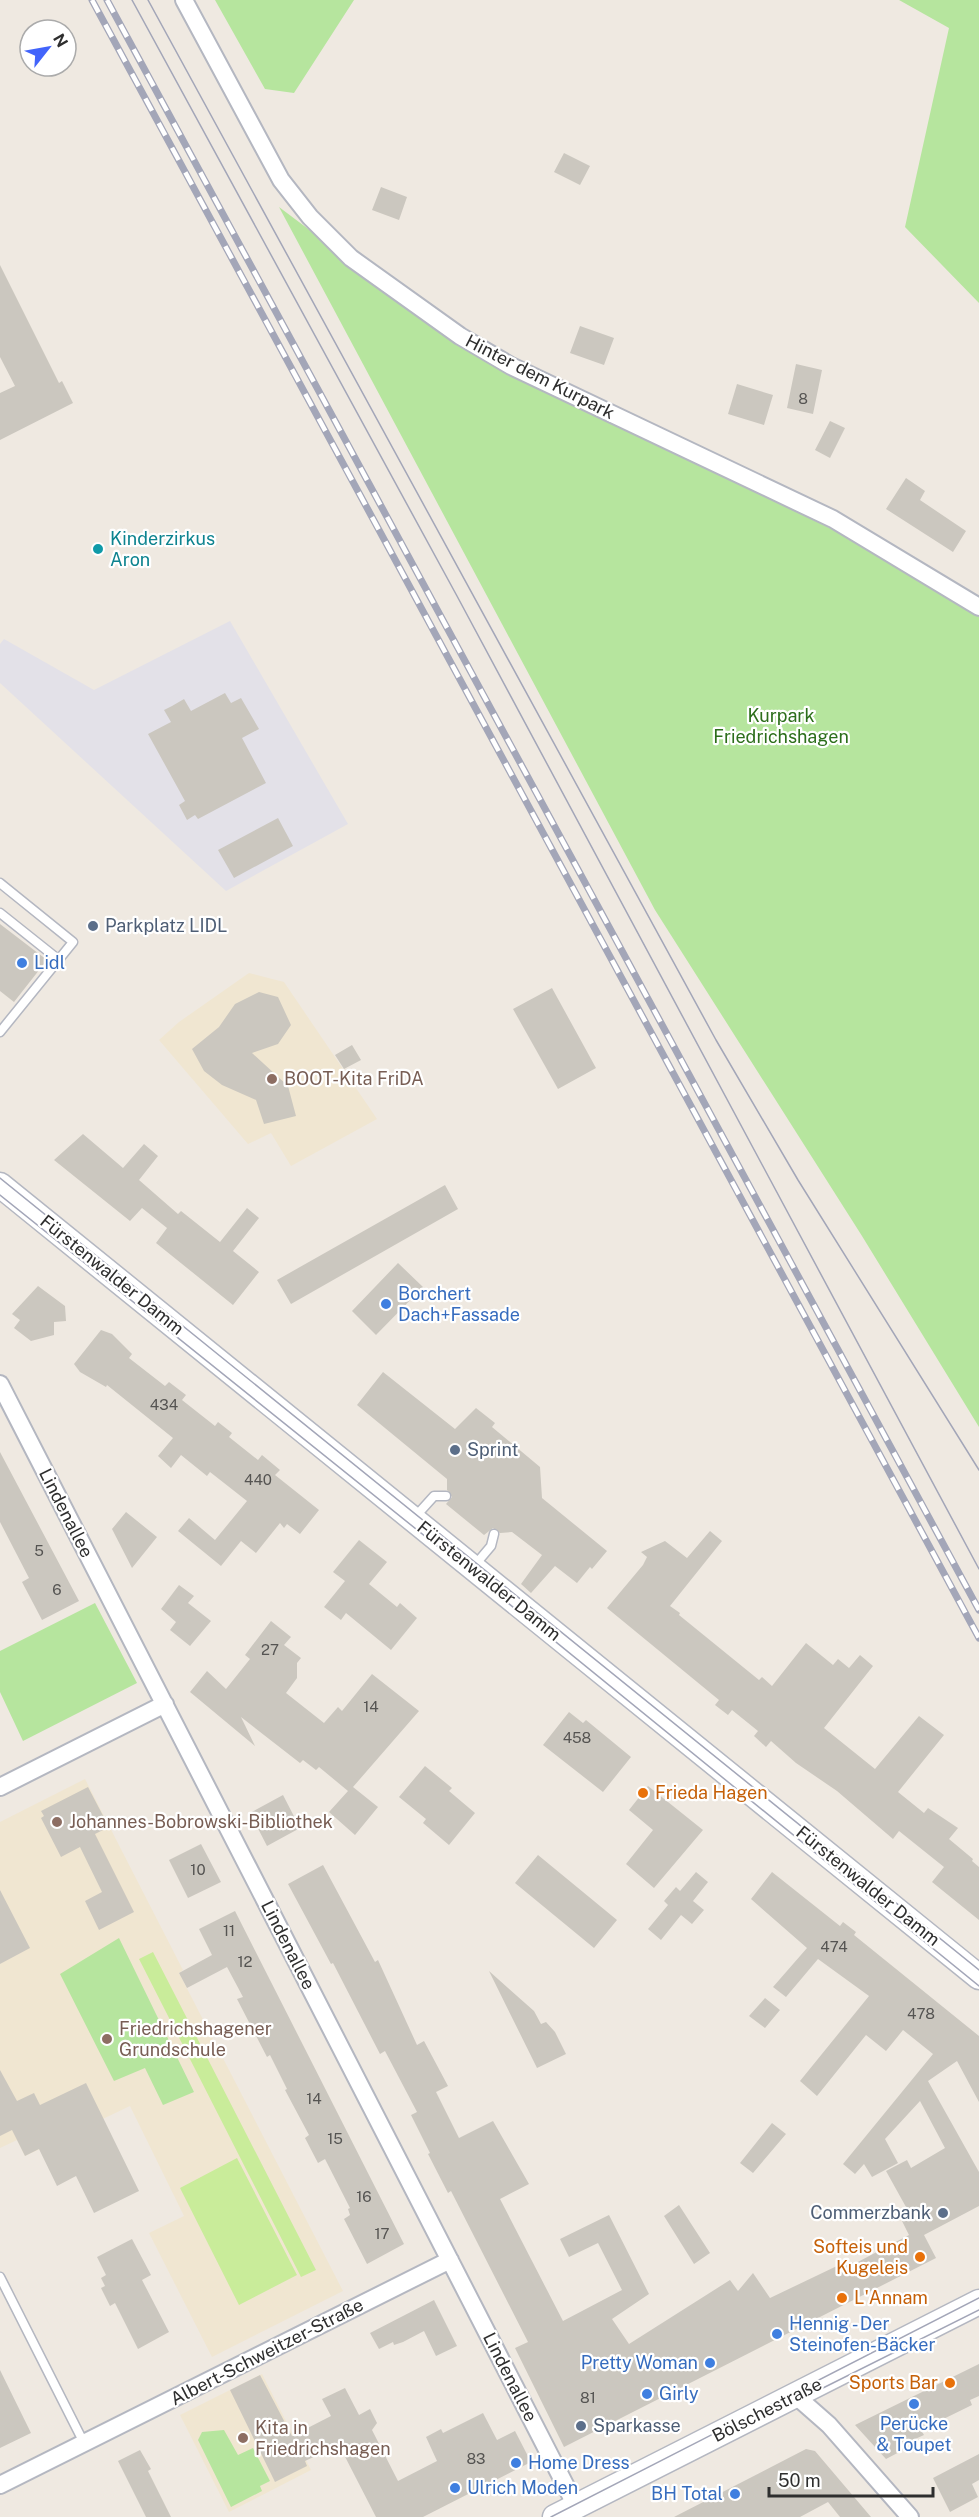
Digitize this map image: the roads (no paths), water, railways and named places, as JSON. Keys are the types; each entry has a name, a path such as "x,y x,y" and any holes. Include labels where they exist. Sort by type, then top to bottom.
{"main road":[{"name":"Fürstenwalder Damm","path":"0,1185 979,1977"},
{"name":"Bölschestraße","path":"565,2512 979,2302"}],"street":[{"name":"Hinter dem Kurpark","path":"184,0 281,180 310,218 351,258 460,336 511,366 833,519 979,607"},
{"name":"Lindenallee","path":"0,1384 450,2260 565,2512"},
{"path":"0,1787 165,1704"},
{"name":"Albert-Schweitzer-Straße","path":"0,2485 450,2260"},
{"path":"796,2396 829,2425 910,2517"}],"lane":[{"path":"0,883 73,942 0,1032"},
{"path":"0,913 59,960"},
{"path":"413,1520 434,1496 446,1496"},
{"path":"472,1567 491,1546 494,1534"},
{"path":"0,2277 84,2443"}],"tram line":[{"path":"132,0 457,596 979,1569"},
{"path":"148,0 716,1040 798,1180 979,1470"},
{"path":"0,1178 979,1970"},
{"path":"0,1195 487,1586 979,1986"},
{"path":"551,2517 979,2298"},
{"path":"799,2400 979,2310"}],"railway":[{"path":"92,0 979,1638"},
{"path":"107,0 979,1610"}],"place":[{"name":"Kinderzirkus Aron","path":"98,549"},
{"name":"Parkplatz LIDL","path":"93,926"},
{"name":"Lidl","path":"22,963"},
{"name":"BOOT-Kita FriDA","path":"272,1079"},
{"name":"Borchert Dach+Fassade","path":"386,1304"},
{"name":"Sprint","path":"455,1450"},
{"name":"Frieda Hagen","path":"643,1793"},
{"name":"Johannes-Bobrowski-Bibliothek","path":"57,1822"},
{"name":"Friedrichshagener Grundschule","path":"107,2039"},
{"name":"Commerzbank","path":"943,2213"},
{"name":"Softeis und Kugeleis","path":"920,2257"},
{"name":"L'Annam","path":"842,2298"},
{"name":"Hennig - Der Steinofen-Bäcker","path":"777,2334"},
{"name":"Pretty Woman","path":"710,2363"},
{"name":"Sports Bar","path":"950,2383"},
{"name":"Girly","path":"647,2394"},
{"name":"Perücke & Toupet","path":"914,2404"},
{"name":"Sparkasse","path":"581,2426"},
{"name":"Kita in Friedrichshagen","path":"243,2438"},
{"name":"Home Dress","path":"516,2463"},
{"name":"Ulrich Moden","path":"455,2488"},
{"name":"BH Total","path":"735,2494"}],"park label":[{"name":"Kurpark Friedrichshagen","path":"781,726"}]}
